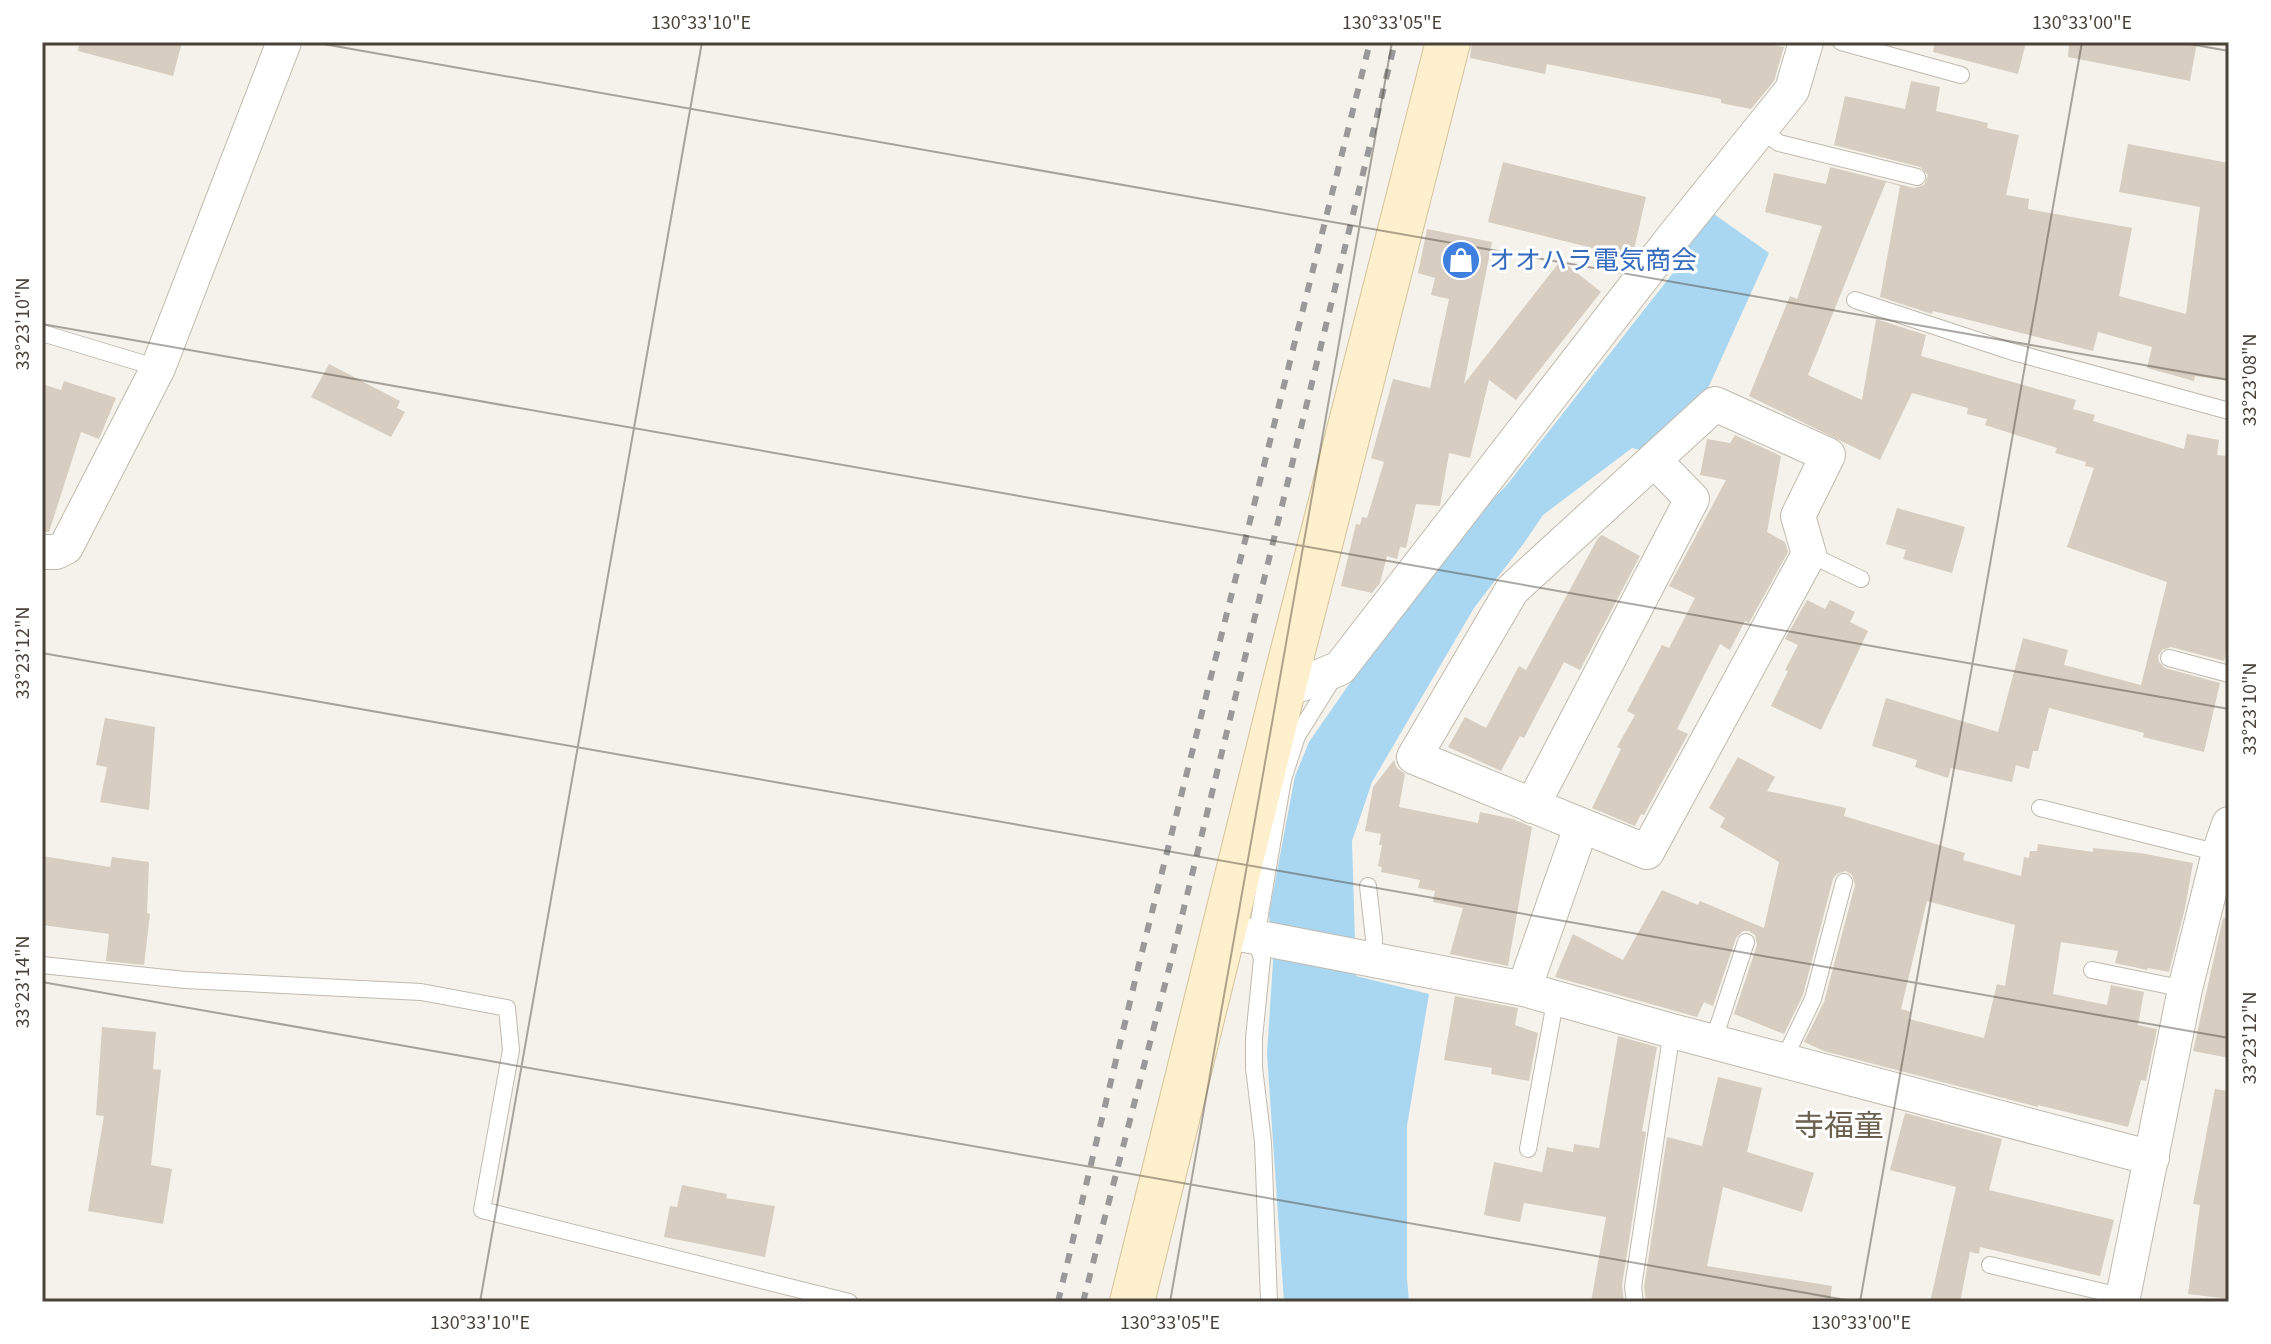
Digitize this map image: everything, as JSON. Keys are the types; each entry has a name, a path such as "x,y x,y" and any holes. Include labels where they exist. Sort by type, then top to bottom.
{"street":[{"path":"42,552 56,552 66,547 158,368 284,42"},
{"path":"1132,1302 1240,934 1285,682 1448,42"},
{"path":"1285,682 1302,684 1340,668 1675,235 1792,90 1806,42"},
{"path":"1715,404 1828,455 1798,516 1809,554 1647,852 1414,757 1512,590 1654,460 1715,404"},
{"path":"1532,806 1692,499 1654,460"},
{"path":"1540,993 1581,827"},
{"path":"2123,1299 2185,989 2225,837"},
{"path":"1240,934 1540,993 2152,1158"}],"lane":[{"path":"1841,42 1961,75"},
{"path":"1760,129 1779,143 1917,177"},
{"path":"1855,300 2013,352 2229,411"},
{"path":"42,333 158,368"},
{"path":"1809,554 1861,579"},
{"path":"2169,658 2229,674"},
{"path":"1269,1302 1263,1142 1254,1068 1262,959 1240,934 1297,736 1340,668"},
{"path":"2040,808 2225,837"},
{"path":"1783,1061 1813,999 1844,882"},
{"path":"1368,886 1374,939 1373,961"},
{"path":"1713,1042 1746,942"},
{"path":"42,965 185,980 421,992 507,1008 511,1050 482,1210 849,1302"},
{"path":"2092,970 2185,989"},
{"path":"1528,1149 1540,993"},
{"path":"1635,1302 1633,1287 1672,1031"},
{"path":"1990,1265 2123,1299"}],"water":[{"path":"1711,212 1769,253 1704,397 1641,450 1632,448 1543,515 1474,608 1372,782 1352,841 1356,976 1429,994 1407,1126 1409,1302 1284,1302 1267,1054 1273,962 1269,914 1295,776 1309,742 1399,612 1478,514 1506,486 1691,250 1685,243"}],"building":[{"path":"79,42 182,42 173,76 78,51"},
{"path":"1472,42 1755,42 1784,47 1774,81 1751,109 1721,103 1721,99 1547,64 1545,74 1470,58"},
{"path":"1935,42 2026,42 2018,74 1933,52"},
{"path":"2069,42 2197,42 2190,81 2068,57"},
{"path":"1911,81 1940,87 1936,111 1988,123 1987,128 2019,135 2006,195 2029,199 2028,209 2132,228 2119,296 2186,314 2200,207 2119,192 2128,144 2229,163 2229,381 2195,376 2194,381 2147,368 2152,347 2098,332 2093,351 1933,311 1932,314 1880,297 1900,186 1886,182 1808,375 1862,400 1876,319 1926,335 1921,356 2076,400 2073,409 2095,415 2093,421 2184,449 2187,434 2219,440 2217,455 2229,456 2229,642 2224,661 2171,647 2162,650 2158,656 2165,668 2220,683 2204,752 2049,708 2038,751 2033,751 2029,769 2016,765 2012,782 1951,768 1948,778 1915,767 1917,760 1872,746 1886,698 1998,732 2023,638 2068,650 2064,665 2141,685 2167,582 2067,547 2094,468 2085,466 2086,462 2055,453 2057,448 1985,425 1987,419 1967,414 1968,408 1912,393 1880,460 1749,396 1790,296 1797,299 1822,226 1765,212 1774,173 1826,184 1830,167 1914,188 1924,185 1928,175 1920,167 1834,145 1845,96 1905,109"},
{"path":"1503,162 1646,197 1632,258 1488,222"},
{"path":"1427,229 1492,242 1464,384 1561,260 1601,292 1516,400 1489,380 1470,458 1449,453 1440,506 1416,504 1406,548 1400,547 1397,559 1387,556 1380,583 1372,593 1341,586 1356,524 1360,525 1362,517 1367,518 1384,462 1371,458 1393,379 1430,388 1449,299 1431,295 1435,278 1418,273"},
{"path":"329,364 400,401 397,408 405,412 391,437 311,397"},
{"path":"64,381 116,398 99,439 81,432 49,532 42,532 42,384 61,390"},
{"path":"1735,435 1781,456 1767,532 1785,542 1788,552 1749,623 1745,621 1730,650 1720,644 1677,729 1688,734 1635,826 1592,808 1621,749 1617,747 1635,715 1627,711 1662,645 1669,648 1695,598 1669,586 1726,480 1700,475 1707,439 1730,443"},
{"path":"1897,508 1965,527 1952,573 1903,559 1906,550 1886,544"},
{"path":"1602,535 1640,556 1580,670 1564,662 1524,738 1520,736 1501,771 1448,747 1465,717 1486,728 1519,666 1526,670"},
{"path":"1807,600 1825,609 1830,600 1855,612 1850,622 1868,631 1821,730 1771,706 1798,645 1785,639"},
{"path":"105,718 155,727 149,810 100,802 107,767 96,765"},
{"path":"1738,757 1775,777 1767,791 1846,808 1844,816 1965,853 1963,860 2021,876 2024,857 2029,858 2030,851 2037,851 2038,844 2093,852 2093,848 2140,853 2193,863 2169,972 2115,963 2118,951 2061,942 2053,994 2107,1005 2111,985 2144,992 2138,1025 2157,1029 2146,1081 2141,1080 2128,1127 2038,1107 1824,1051 1804,1042 1824,1002 1855,885 1852,875 1846,871 1833,879 1803,995 1784,1034 1734,1014 1757,945 1755,935 1749,931 1743,931 1736,938 1713,1006 1704,1002 1697,1017 1555,977 1573,934 1623,960 1662,890 1698,905 1700,901 1764,928 1779,862 1720,827 1725,818 1709,808","holes":["1927,901 2015,925 2005,986 1997,984 1984,1038 1909,1019 1911,1012 1901,1009"]},
{"path":"1394,760 1397,768 1405,774 1399,807 1478,823 1480,812 1513,819 1532,827 1508,966 1450,954 1463,908 1433,902 1435,891 1418,888 1420,880 1381,872 1382,867 1378,866 1381,834 1365,831 1373,787"},
{"path":"42,856 110,867 112,857 149,862 147,913 150,914 144,965 106,961 109,934 42,925"},
{"path":"2223,918 2229,918 2229,1058 2193,1051"},
{"path":"1455,996 1518,1008 1515,1025 1538,1033 1529,1081 1491,1074 1492,1068 1444,1060"},
{"path":"102,1027 156,1032 153,1069 161,1070 151,1165 172,1169 163,1224 88,1211 104,1116 96,1115"},
{"path":"1618,1036 1657,1047 1642,1131 1646,1132 1622,1285 1624,1302 1591,1302 1606,1217 1524,1203 1520,1222 1484,1215 1494,1162 1542,1172 1547,1147 1573,1152 1574,1144 1599,1148"},
{"path":"1718,1077 1762,1088 1747,1152 1814,1173 1802,1212 1723,1187 1707,1266 1832,1286 1830,1302 1646,1302 1644,1287 1667,1137 1702,1146"},
{"path":"2215,1089 2229,1091 2229,1299 2188,1294 2200,1205 2193,1204"},
{"path":"1905,1113 2002,1139 1989,1190 2114,1220 2100,1276 1980,1247 1979,1254 1970,1252 1960,1302 1930,1302 1956,1187 1890,1170"},
{"path":"682,1185 727,1194 726,1198 775,1206 765,1257 664,1237 670,1206 677,1207"}],"railway":[{"path":"1058,1302 1140,960 1370,42"},
{"path":"1083,1302 1171,961 1395,42"}],"place":[{"name":"オオハラ電気商会","path":"1461,260"}],"district":[{"name":"寺福童","path":"1839,1126"}]}
